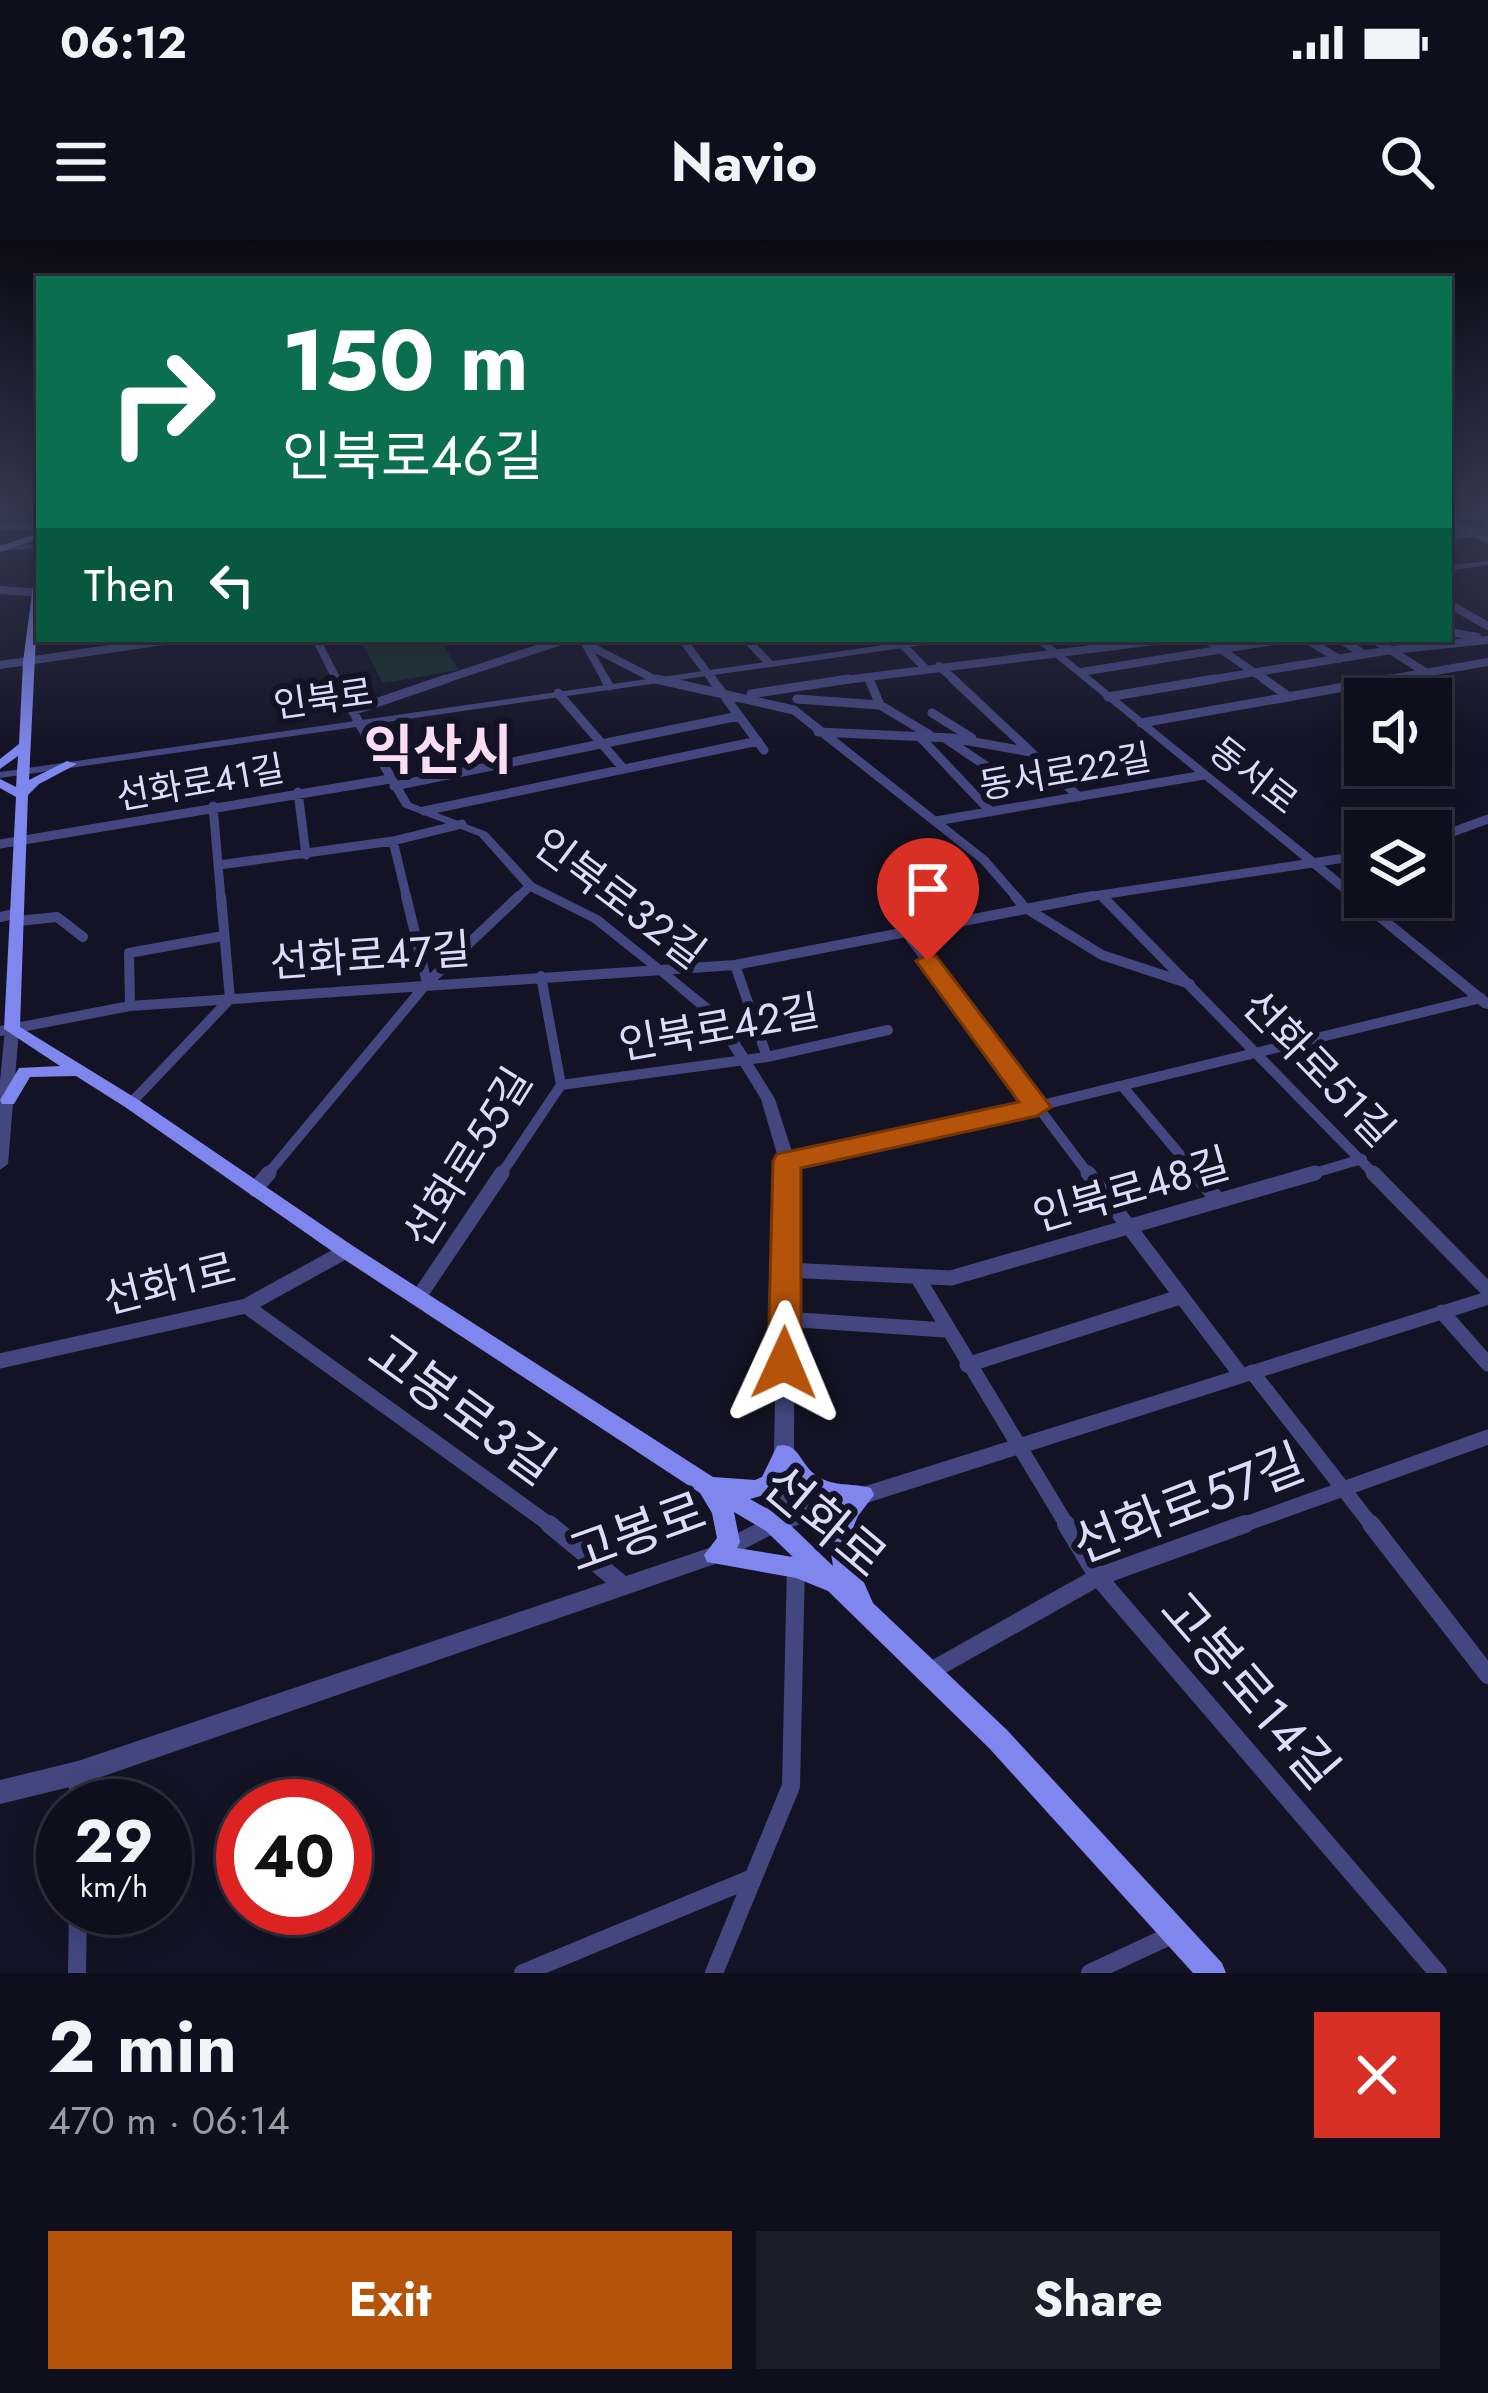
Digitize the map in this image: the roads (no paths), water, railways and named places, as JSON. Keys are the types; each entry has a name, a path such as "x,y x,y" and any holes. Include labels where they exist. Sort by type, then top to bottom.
{"main road":[{"path":"6,1030 13,989 28,662 36,607"},
{"path":"23,746 39,759 71,764"},
{"path":"0,765 23,746"},
{"path":"21,795 35,782 71,764"},
{"path":"0,779 21,795"},
{"path":"0,1011 13,989"},
{"name":"선화로","path":"6,1030 131,1103 346,1251 774,1524 929,1672 1212,1973"},
{"path":"8,1100 26,1072 75,1071"},
{"path":"708,1486 755,1490 770,1484 784,1452"},
{"path":"784,1452 800,1478 833,1497 862,1495"},
{"path":"708,1486 729,1529 729,1542 716,1555"},
{"path":"862,1495 842,1515 836,1535 865,1611"},
{"path":"716,1555 820,1575 865,1611"}],"street":[{"path":"1452,606 1488,626"},
{"path":"1452,624 1475,637"},
{"path":"1452,633 1488,640"},
{"path":"1108,697 1391,650 1488,640"},
{"path":"92,650 95,642"},
{"path":"0,664 154,642"},
{"path":"318,642 356,717 559,642"},
{"path":"584,642 654,679 743,695 794,710 984,860 1024,907 1102,955 1190,984"},
{"path":"584,642 609,686"},
{"path":"424,811 622,767 761,746 684,642"},
{"path":"749,642 769,663"},
{"path":"900,642 925,668"},
{"name":"인북로","path":"0,779 23,771 356,717 609,686 900,642"},
{"name":"동서로","path":"1042,642 1484,1001"},
{"path":"743,695 1151,642"},
{"path":"1210,642 1289,697"},
{"path":"1081,672 1268,642"},
{"path":"1282,642 1310,664"},
{"path":"1311,642 1339,659"},
{"path":"1345,642 1365,655"},
{"path":"1378,642 1425,672"},
{"path":"1141,723 1488,662"},
{"path":"939,666 1079,796"},
{"path":"868,677 880,705"},
{"path":"789,690 802,718"},
{"path":"558,693 622,767"},
{"path":"797,699 880,705 933,737"},
{"path":"932,713 979,742"},
{"name":"선화로41길","path":"0,844 533,758 739,716"},
{"name":"인북로32길","path":"356,717 406,805 483,834 530,886 596,920 665,973 718,1018 768,1099 787,1161 784,1452 774,1524"},
{"path":"817,732 945,738 1031,752"},
{"path":"919,736 991,812"},
{"path":"945,738 1016,786"},
{"path":"533,758 551,782"},
{"name":"동서로22길","path":"936,821 1204,775"},
{"path":"298,793 306,855"},
{"path":"131,1103 230,999 213,806"},
{"path":"1452,832 1488,819"},
{"path":"219,865 393,841 462,824"},
{"path":"393,841 427,983"},
{"name":"선화로47길","path":"6,1030 130,1006 735,965 1024,907 1344,858"},
{"path":"255,1189 427,983 530,886"},
{"name":"선화로51길","path":"1101,895 1488,1294"},
{"path":"0,916 57,917 83,937"},
{"path":"905,931 1180,1297 1342,1489 1488,1675"},
{"path":"130,1006 129,952 224,936"},
{"path":"735,965 767,1057"},
{"name":"선화로55길","path":"418,1298 561,1085 541,976"},
{"path":"787,1161 1484,1001"},
{"path":"0,1164 8,1100 6,1030"},
{"name":"인북로42길","path":"561,1085 767,1057 888,1030"},
{"path":"1123,1087 1219,1202"},
{"name":"인북로48길","path":"787,1270 951,1278 1362,1159"},
{"name":"선화1로","path":"0,1361 246,1306 346,1251"},
{"path":"919,1280 1018,1447"},
{"name":"고봉로","path":"0,1792 78,1773 716,1555 774,1524 1488,1294"},
{"path":"967,1365 1180,1297"},
{"name":"고봉로3길","path":"246,1306 561,1533 624,1586"},
{"path":"1442,1312 1488,1364"},
{"path":"785,1318 945,1330"},
{"name":"선화로57길","path":"929,1672 1098,1576 1488,1436"},
{"name":"고봉로14길","path":"1018,1447 1098,1576 1438,1973"},
{"path":"713,1973 791,1786 798,1568 774,1524"},
{"path":"78,1773 78,1779"},
{"path":"523,1973 750,1879"},
{"path":"1090,1973 1178,1933"},
{"path":"77,1973 78,1935"}],"district":[{"name":"익산시","path":"438,750"}]}
